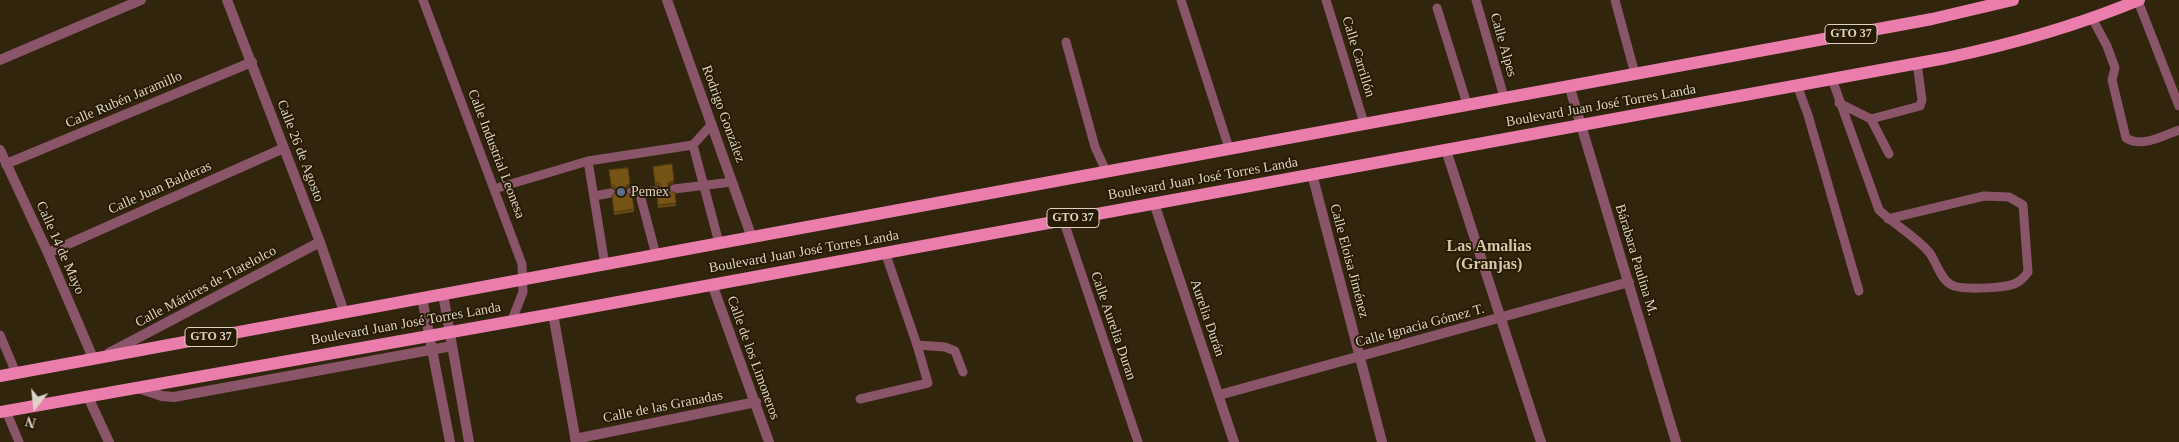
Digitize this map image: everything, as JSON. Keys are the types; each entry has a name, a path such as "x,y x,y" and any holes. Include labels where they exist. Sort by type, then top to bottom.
{"main road":[{"name":"Boulevard Juan José Torres Landa","path":"0,376 605,266 1229,148 1932,19 2013,0"},
{"name":"Boulevard Juan José Torres Landa","path":"3,411 430,334 553,314 1917,63 2010,44 2092,18 2138,0"}],"street":[{"path":"0,60 142,0"},
{"name":"Calle 26 de Agosto","path":"227,0 320,242 344,312"},
{"name":"Rodrigo González","path":"667,0 752,238"},
{"name":"Calle Rubén Jaramillo","path":"6,164 252,62"},
{"name":"Bárabara Paulina M.","path":"1569,85 1676,442"},
{"name":"Calle Juan Balderas","path":"48,253 284,148"},
{"name":"Calle 14 de Mayo","path":"0,150 98,357"},
{"path":"1446,150 1541,442"},
{"name":"Calle Eloisa Jiménez","path":"1312,174 1382,442"},
{"name":"Aurelia Durán","path":"1154,203 1234,442"},
{"name":"Calle Mártires de Tlatelolco","path":"98,357 320,242"},
{"name":"Calle Ignacia Gómez T.","path":"1218,395 1501,319 1629,282"},
{"name":"Calle de los Limoneros","path":"712,284 769,442"},
{"path":"443,294 469,442"},
{"path":"422,298 450,442"},
{"path":"553,314 575,440"},
{"path":"138,388 162,396 174,397 452,346"},
{"path":"88,397 109,442"},
{"name":"Calle de las Granadas","path":"575,440 756,402"}],"lane":[{"name":"Calle Industrial Leonesa","path":"423,0 518,250 524,280 520,301 512,320"},
{"path":"1181,0 1229,148"},
{"name":"Calle Carrillón","path":"1326,0 1364,123"},
{"name":"Calle Alpes","path":"1476,0 1504,97"},
{"path":"1615,0 1635,74"},
{"path":"2138,0 2179,106"},
{"path":"1436,8 1467,104"},
{"path":"2092,18 2107,46 2115,68 2112,80 2126,138 2140,143 2179,130"},
{"path":"1066,42 1095,147 1106,171"},
{"path":"1871,119 1922,104 1917,63"},
{"path":"1832,79 1839,103 1879,210 1888,219 1929,253 1948,284 1959,289 2012,285 2023,279 2028,272 2023,205 2010,197 1984,196 1888,219"},
{"path":"1797,85 1808,115 1859,291"},
{"path":"1839,103 1871,119 1889,154"},
{"path":"494,189 588,161 693,145 712,124"},
{"path":"693,145 719,243"},
{"path":"588,161 605,266"},
{"path":"674,189 732,182"},
{"path":"656,191 635,191 656,256"},
{"path":"594,196 612,193"},
{"name":"Calle Aurelia Duran","path":"1063,219 1138,442"},
{"path":"860,399 928,383 917,344 885,252"},
{"path":"0,335 16,373"},
{"path":"917,344 945,347 955,351 963,372"},
{"path":"3,411 19,442"}],"building":[{"name":"Pemex","path":"672,164 674,180 668,183 668,187 671,192 675,192 676,203 658,205 657,194 661,191 662,187 659,183 655,182 653,167"},
{"name":"Pemex","path":"628,168 630,183 626,186 625,190 628,194 632,195 634,209 614,212 612,196 617,190 611,184 609,170"}],"place":[{"name":"Pemex","path":"621,192"}],"district":[{"name":"Las Amalias (Granjas)","path":"1489,256"}]}
